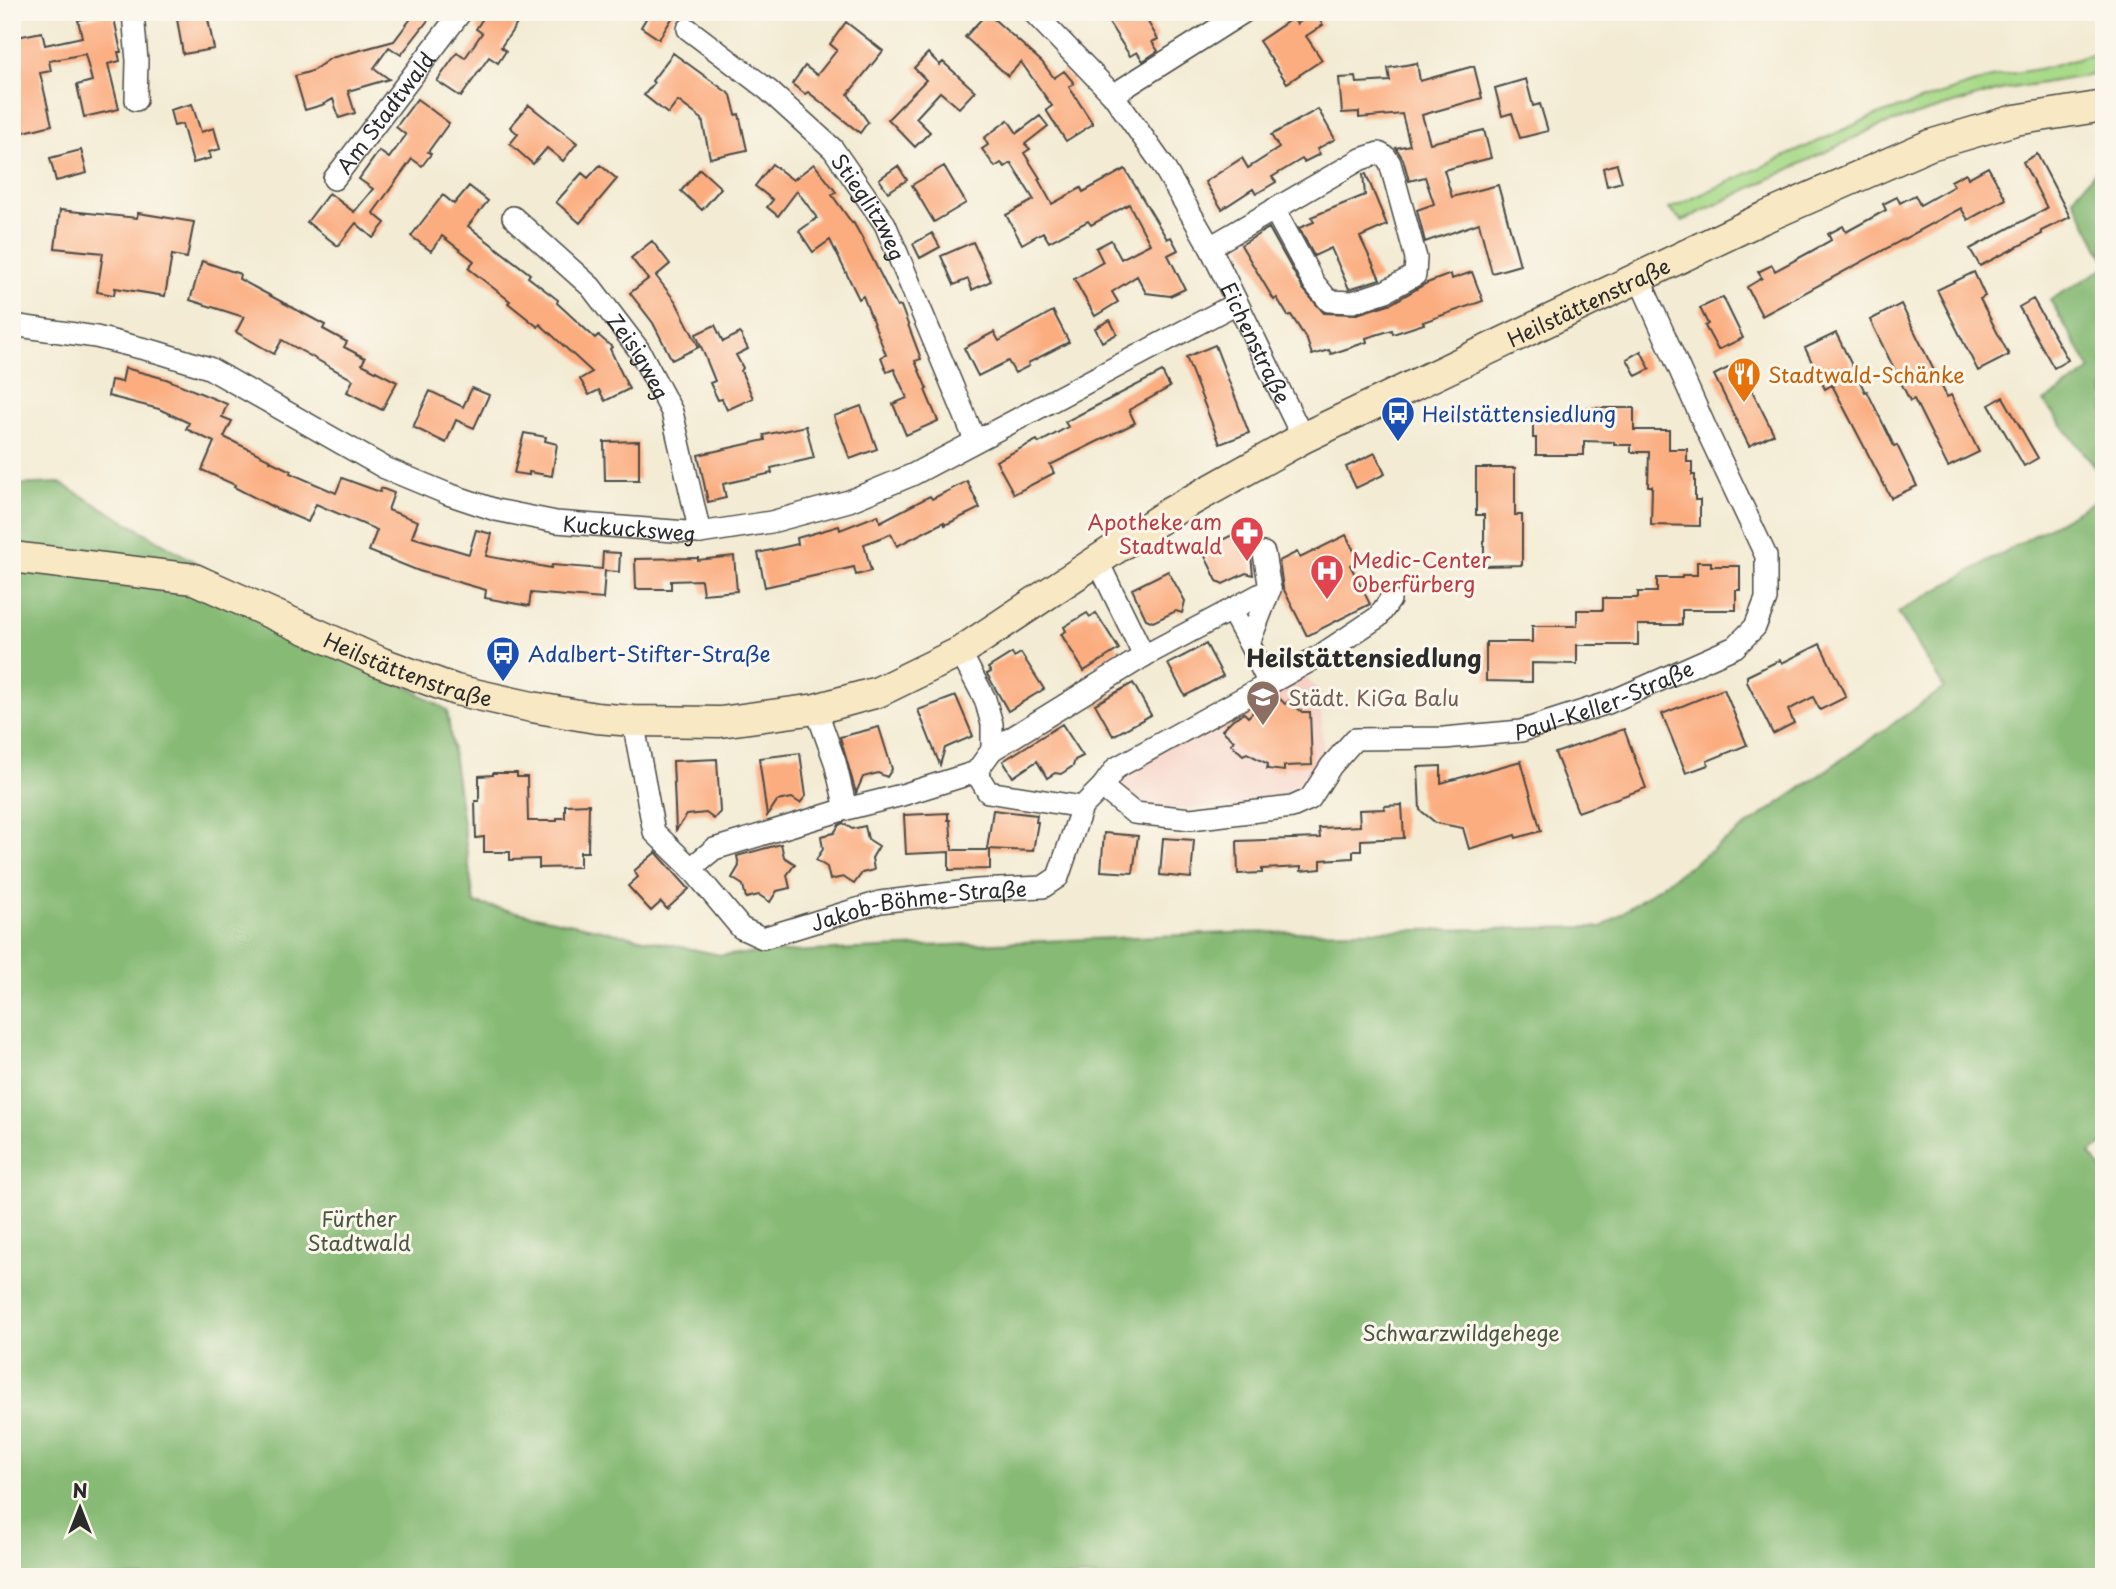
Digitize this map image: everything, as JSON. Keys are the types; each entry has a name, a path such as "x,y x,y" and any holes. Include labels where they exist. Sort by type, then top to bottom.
{"street":[{"path":"133,12 137,61 136,100"},
{"name":"Am Stadtwald","path":"334,179 461,12"},
{"name":"Eichenstraße","path":"1032,12 1113,95 1162,164 1210,247 1303,438"},
{"path":"1113,95 1244,12"},
{"name":"Stieglitzweg","path":"688,29 768,90 833,149 885,224 975,440"},
{"name":"Heilstättenstraße","path":"12,557 194,579 382,663 456,690 558,711 633,721 720,722 816,709 878,692 960,652 1209,489 1303,438 1784,209 1930,145 2015,120 2104,106"},
{"path":"1210,247 1274,209 1370,154 1379,153 1390,163 1416,258 1415,275 1386,290 1353,302 1329,301 1314,284 1274,209"},
{"name":"Zeisigweg","path":"513,217 591,287 639,350 672,412 700,533"},
{"name":"Paul-Keller-Straße","path":"1102,787 1135,813 1191,819 1292,807 1310,799 1331,766 1355,739 1444,738 1521,731 1608,703 1735,647 1755,627 1766,599 1766,556 1639,278"},
{"name":"Kuckucksweg","path":"12,325 96,337 209,368 386,468 448,494 496,510 556,522 700,533 772,522 849,501 912,475 1237,303"},
{"path":"1249,643 1270,589 1264,553"},
{"path":"1097,560 1144,656"},
{"path":"691,868 714,849 976,772 992,750 1144,656 1270,589"},
{"name":"Jakob-Böhme-Straße","path":"633,721 654,832 691,868 741,928 764,938 880,902 977,890 1043,887 1058,877 1082,807 1116,768 1321,655 1378,617 1390,600"},
{"path":"1231,610 1269,684"},
{"path":"960,652 985,699 992,724 992,750"},
{"path":"816,709 835,762 846,809"},
{"path":"976,772 988,792 1082,807"}],"shaded area":[{"name":"Städt. KiGa Balu","path":"1301,672 1320,692 1324,762 1308,787 1288,802 1146,811 1119,794 1116,781 1120,774"}],"green space":[{"path":"2104,51 2104,73 2000,90 1877,127 1682,221 1669,209 1874,116 1997,76 2050,67"},
{"path":"2104,161 2104,258 2073,198"},
{"path":"2104,268 2104,478 2044,402 2091,370 2050,300"},
{"name":"Fürther Stadtwald","path":"60,483 447,710 474,903 720,955 1229,933 1602,927 1944,688 1898,612 2104,496 2104,1143 2090,1154 2104,1173 2104,1577 12,1577 12,485"}],"building":[{"path":"416,12 429,19 401,55 389,47 374,68 389,79 348,91 355,113 339,118 333,99 305,110 295,76 312,71 331,58 394,41"},
{"path":"487,12 512,12 521,18 501,47 506,51 498,63 489,57 461,97 437,81 457,53 465,58 482,33 476,29"},
{"path":"650,12 676,12 659,39 641,27"},
{"path":"1102,12 1142,12 1158,39 1152,42 1158,51 1143,61 1137,52 1130,56"},
{"path":"1314,12 1323,25 1306,36 1322,60 1287,83 1259,41 1293,18 1297,24"},
{"path":"113,13 121,52 118,52 120,61 108,64 119,109 84,117 77,85 92,81 85,54 49,61 51,71 40,73 52,125 16,134 12,117 12,38 42,32 45,45 82,37 78,20"},
{"path":"987,13 1042,62 1054,78 1064,71 1074,83 1069,87 1093,124 1066,141 1046,110 1052,106 1021,62 1008,76 965,37"},
{"path":"207,14 214,49 183,54 177,19"},
{"path":"846,22 883,51 848,94 868,122 860,133 808,92 805,94 792,84 805,66 817,75 837,50 830,44"},
{"path":"673,53 731,95 736,115 739,114 747,150 710,158 702,119 678,101 668,114 644,95"},
{"path":"928,53 940,65 943,62 975,91 959,108 940,92 916,118 930,132 915,147 888,119 926,80 914,68"},
{"path":"1417,63 1420,81 1474,66 1482,98 1422,115 1430,143 1484,130 1491,158 1444,170 1452,197 1498,185 1520,265 1492,273 1479,223 1425,242 1417,210 1434,204 1425,177 1409,181 1403,159 1396,148 1410,145 1402,114 1359,118 1359,112 1342,113 1339,78 1356,77 1357,83 1390,81 1388,68"},
{"path":"1526,79 1533,106 1540,104 1548,131 1520,138 1512,113 1502,116 1495,88"},
{"path":"417,99 449,123 428,152 431,154 422,166 412,159 373,213 385,223 373,238 356,223 338,246 307,222 329,193 354,212 373,189 359,179 379,151 389,158 406,135 396,127"},
{"path":"192,104 201,132 214,128 220,149 209,152 211,158 193,163 182,124 174,126 170,110"},
{"path":"529,105 577,143 563,161 547,148 533,164 510,144 518,134 510,127"},
{"path":"1318,109 1335,139 1317,149 1320,154 1304,162 1302,159 1272,177 1276,182 1256,194 1253,189 1222,209 1205,182 1242,158 1248,168 1279,148 1271,135"},
{"path":"1040,116 1048,126 1025,144 1030,149 1024,153 1052,204 1081,188 1083,192 1125,169 1167,239 1171,237 1178,250 1168,255 1185,289 1170,296 1146,293 1137,276 1112,292 1118,302 1095,316 1074,279 1103,262 1096,248 1111,240 1121,259 1150,244 1129,204 1091,225 1088,221 1049,242 1043,232 1022,244 1006,215 1034,200 1011,163 1005,167 1001,163 995,167 982,149 988,145 984,138 1008,120 1017,133"},
{"path":"81,150 87,173 56,181 50,158"},
{"path":"2037,154 2070,217 1980,266 1970,249 2047,208 2023,162"},
{"path":"772,164 793,180 814,164 836,192 832,195 853,222 897,307 901,306 921,359 915,361 938,421 906,435 893,404 907,398 894,369 887,372 881,357 886,355 863,296 859,299 830,240 813,252 799,231 817,218 797,191 778,216 767,207 773,200 755,186"},
{"path":"1617,164 1622,182 1607,186 1603,168"},
{"path":"600,165 617,179 580,223 556,202 582,173 588,178"},
{"path":"898,166 907,180 888,192 879,179"},
{"path":"944,166 966,203 934,222 912,185"},
{"path":"1988,167 2006,199 1968,220 1961,208 1762,316 1747,287 1762,278 1758,272 1772,265 1775,271 1831,240 1828,234 1843,226 1846,232 1886,210 1883,204 1897,197 1900,203 1915,195 1920,205 1954,186 1951,181 1966,173 1968,178"},
{"path":"700,169 721,188 702,210 681,191"},
{"path":"1363,174 1366,174 1387,225 1360,237 1380,279 1349,289 1331,248 1314,256 1299,228 1314,222 1311,217 1365,195"},
{"path":"469,186 488,201 468,226 530,274 528,277 558,300 557,303 595,338 598,335 612,347 610,349 629,389 605,401 599,390 589,395 580,379 592,372 540,324 538,327 468,268 474,261 442,236 431,251 411,236 443,195 454,204"},
{"path":"60,210 137,218 138,213 194,222 187,258 172,255 165,296 115,288 114,295 97,292 103,253 55,248"},
{"path":"1269,228 1303,289 1324,313 1357,314 1392,303 1427,283 1451,274 1452,279 1472,272 1483,301 1393,334 1392,330 1366,338 1367,342 1331,354 1329,350 1312,355 1307,340 1291,315 1288,316 1277,298 1274,300 1241,245"},
{"path":"932,233 940,247 920,258 913,244"},
{"path":"652,241 670,264 656,276 676,302 699,347 672,360 653,323 630,293 648,279 631,258"},
{"path":"973,242 991,281 972,290 968,279 954,285 941,256"},
{"path":"202,261 240,274 239,279 325,325 323,329 347,342 344,347 365,358 362,364 397,382 382,410 347,392 353,380 282,340 274,354 236,332 244,317 190,300"},
{"path":"1974,272 1985,296 1980,299 2009,355 1978,371 1937,290"},
{"path":"1723,297 1743,338 1718,350 1705,326 1708,324 1700,308"},
{"path":"2033,299 2068,360 2054,368 2019,307"},
{"path":"1901,304 1947,397 1951,395 1979,452 1948,467 1914,399 1910,401 1870,320"},
{"path":"1053,311 1069,342 1028,363 1029,366 1015,373 1008,361 978,376 964,348 994,332 999,341"},
{"path":"1110,320 1117,334 1102,342 1095,328"},
{"path":"715,325 723,342 740,333 748,349 736,355 753,398 727,410 722,399 718,400 710,383 715,381 696,334"},
{"path":"1836,333 1917,486 1891,498 1832,385 1825,389 1805,348"},
{"path":"1215,345 1249,433 1220,444 1186,357"},
{"path":"1641,351 1650,369 1636,376 1627,359"},
{"name":"Stadtwald-Schänke","path":"1738,363 1774,434 1749,446 1714,375"},
{"path":"125,368 166,379 227,404 222,417 232,421 224,437 271,460 291,471 290,473 336,493 342,478 380,492 381,488 394,493 388,510 418,521 412,537 469,554 476,530 492,534 486,556 551,568 552,565 602,569 603,552 620,553 619,572 605,571 603,599 531,593 529,606 485,598 486,590 419,571 369,551 377,530 316,504 308,522 202,470 214,442 186,429 189,423 159,409 108,396 111,380 122,382"},
{"path":"1162,372 1170,387 1129,410 1135,423 1050,465 1054,473 1014,494 996,461 1037,440 1039,443 1068,427 1065,422"},
{"path":"472,388 489,395 474,428 456,420 446,443 413,427 430,391 463,407"},
{"path":"2003,397 2038,458 2024,466 1989,405"},
{"path":"861,406 877,449 850,459 834,416"},
{"path":"1585,408 1634,408 1634,430 1669,430 1669,449 1687,449 1687,462 1692,462 1695,500 1700,500 1700,526 1651,525 1649,452 1631,452 1631,445 1614,445 1614,442 1584,441 1584,455 1536,455 1533,415 1585,416"},
{"path":"806,426 814,458 771,468 772,473 723,484 726,498 708,502 698,455 765,440 764,435"},
{"path":"524,433 546,437 545,441 557,444 552,476 529,472 529,475 514,473"},
{"path":"639,441 639,480 605,480 604,442"},
{"path":"1375,453 1385,474 1356,488 1346,467"},
{"path":"1476,468 1515,468 1515,515 1522,515 1522,565 1484,566 1484,515 1476,515"},
{"path":"967,481 980,508 945,525 944,522 897,546 891,534 864,544 871,571 856,575 854,567 765,587 758,553 798,544 797,538 839,526 840,530 878,515 880,522 930,496 932,499"},
{"path":"1238,532 1251,556 1253,575 1246,573 1223,584 1217,581 1202,550"},
{"path":"1346,535 1359,561 1350,565 1370,604 1307,636 1283,588 1279,561 1297,552 1300,558"},
{"path":"734,556 737,591 703,594 701,580 671,581 671,589 636,589 635,559 698,560"},
{"path":"1697,562 1711,562 1711,566 1740,566 1740,590 1736,590 1736,610 1682,610 1682,625 1638,625 1638,645 1577,645 1577,664 1532,663 1532,682 1486,681 1486,642 1532,642 1532,626 1577,626 1577,610 1603,610 1603,598 1638,598 1638,592 1657,592 1657,578 1697,575"},
{"path":"1168,571 1185,601 1182,613 1176,611 1153,622 1146,619 1132,589"},
{"path":"1087,613 1090,617 1096,613 1119,649 1084,671 1061,634 1066,631 1064,627"},
{"path":"1206,644 1223,676 1185,696 1168,664"},
{"path":"1820,644 1846,697 1820,710 1813,697 1788,710 1794,723 1773,734 1747,682 1747,676 1780,660 1782,663"},
{"path":"1012,653 1014,657 1021,653 1044,689 1008,711 987,674 991,672 988,668"},
{"path":"1133,683 1151,715 1113,736 1095,704"},
{"path":"1724,689 1747,745 1707,761 1708,765 1686,773 1662,714"},
{"path":"1276,695 1285,704 1289,701 1302,712 1310,712 1312,765 1284,766 1284,771 1267,769 1268,764 1247,753 1243,755 1231,744 1234,741 1222,730 1233,719 1244,713 1248,717 1263,702"},
{"path":"956,696 973,736 945,748 940,765 918,710"},
{"path":"1062,724 1083,756 1061,774 1055,773 1047,778 1037,761 1013,777 1003,761"},
{"path":"879,727 892,769 887,777 878,773 863,777 856,793 840,737"},
{"path":"1624,729 1646,788 1578,812 1555,753"},
{"path":"800,753 806,796 800,803 792,798 777,801 767,816 759,758"},
{"path":"717,759 720,812 714,819 706,813 687,815 676,830 673,761"},
{"path":"1521,761 1541,831 1516,838 1515,835 1469,849 1463,828 1436,823 1420,810 1418,767 1441,766 1441,783"},
{"path":"517,773 517,777 527,777 528,821 557,821 557,818 565,818 565,805 589,804 588,852 580,852 580,867 539,868 539,859 510,860 510,852 484,852 484,837 476,838 475,801 479,801 479,776"},
{"path":"1402,805 1404,838 1361,840 1361,851 1353,851 1353,858 1321,860 1321,869 1262,869 1262,873 1238,874 1237,841 1320,838 1319,828 1360,826 1359,810"},
{"path":"993,810 1037,815 1033,851 987,849"},
{"path":"948,813 952,850 990,850 990,869 949,870 949,852 906,854 904,815"},
{"path":"843,823 852,829 865,826 868,839 879,846 872,858 874,870 862,873 854,884 843,877 830,880 827,867 816,860 823,849 821,836 834,833"},
{"path":"1104,833 1138,836 1133,873 1101,871"},
{"path":"1163,838 1194,840 1191,878 1160,875"},
{"path":"781,844 784,857 795,864 787,875 790,888 777,891 770,902 759,895 746,898 743,885 732,878 739,866 737,856"},
{"path":"656,852 689,889 667,909 661,902 651,911 628,886 638,877 634,871"}],"place":[{"name":"Stadtwald-Schänke","path":"1744,404"},
{"name":"Heilstättensiedlung","path":"1398,443"},
{"name":"Apotheke am Stadtwald","path":"1247,563"},
{"name":"Medic-Center Oberfürberg","path":"1327,601"},
{"name":"Adalbert-Stifter-Straße","path":"503,683"},
{"name":"Städt. KiGa Balu","path":"1263,727"}],"district":[{"name":"Heilstättensiedlung","path":"1364,657"}],"park label":[{"name":"Schwarzwildgehege","path":"1461,1332"}]}
